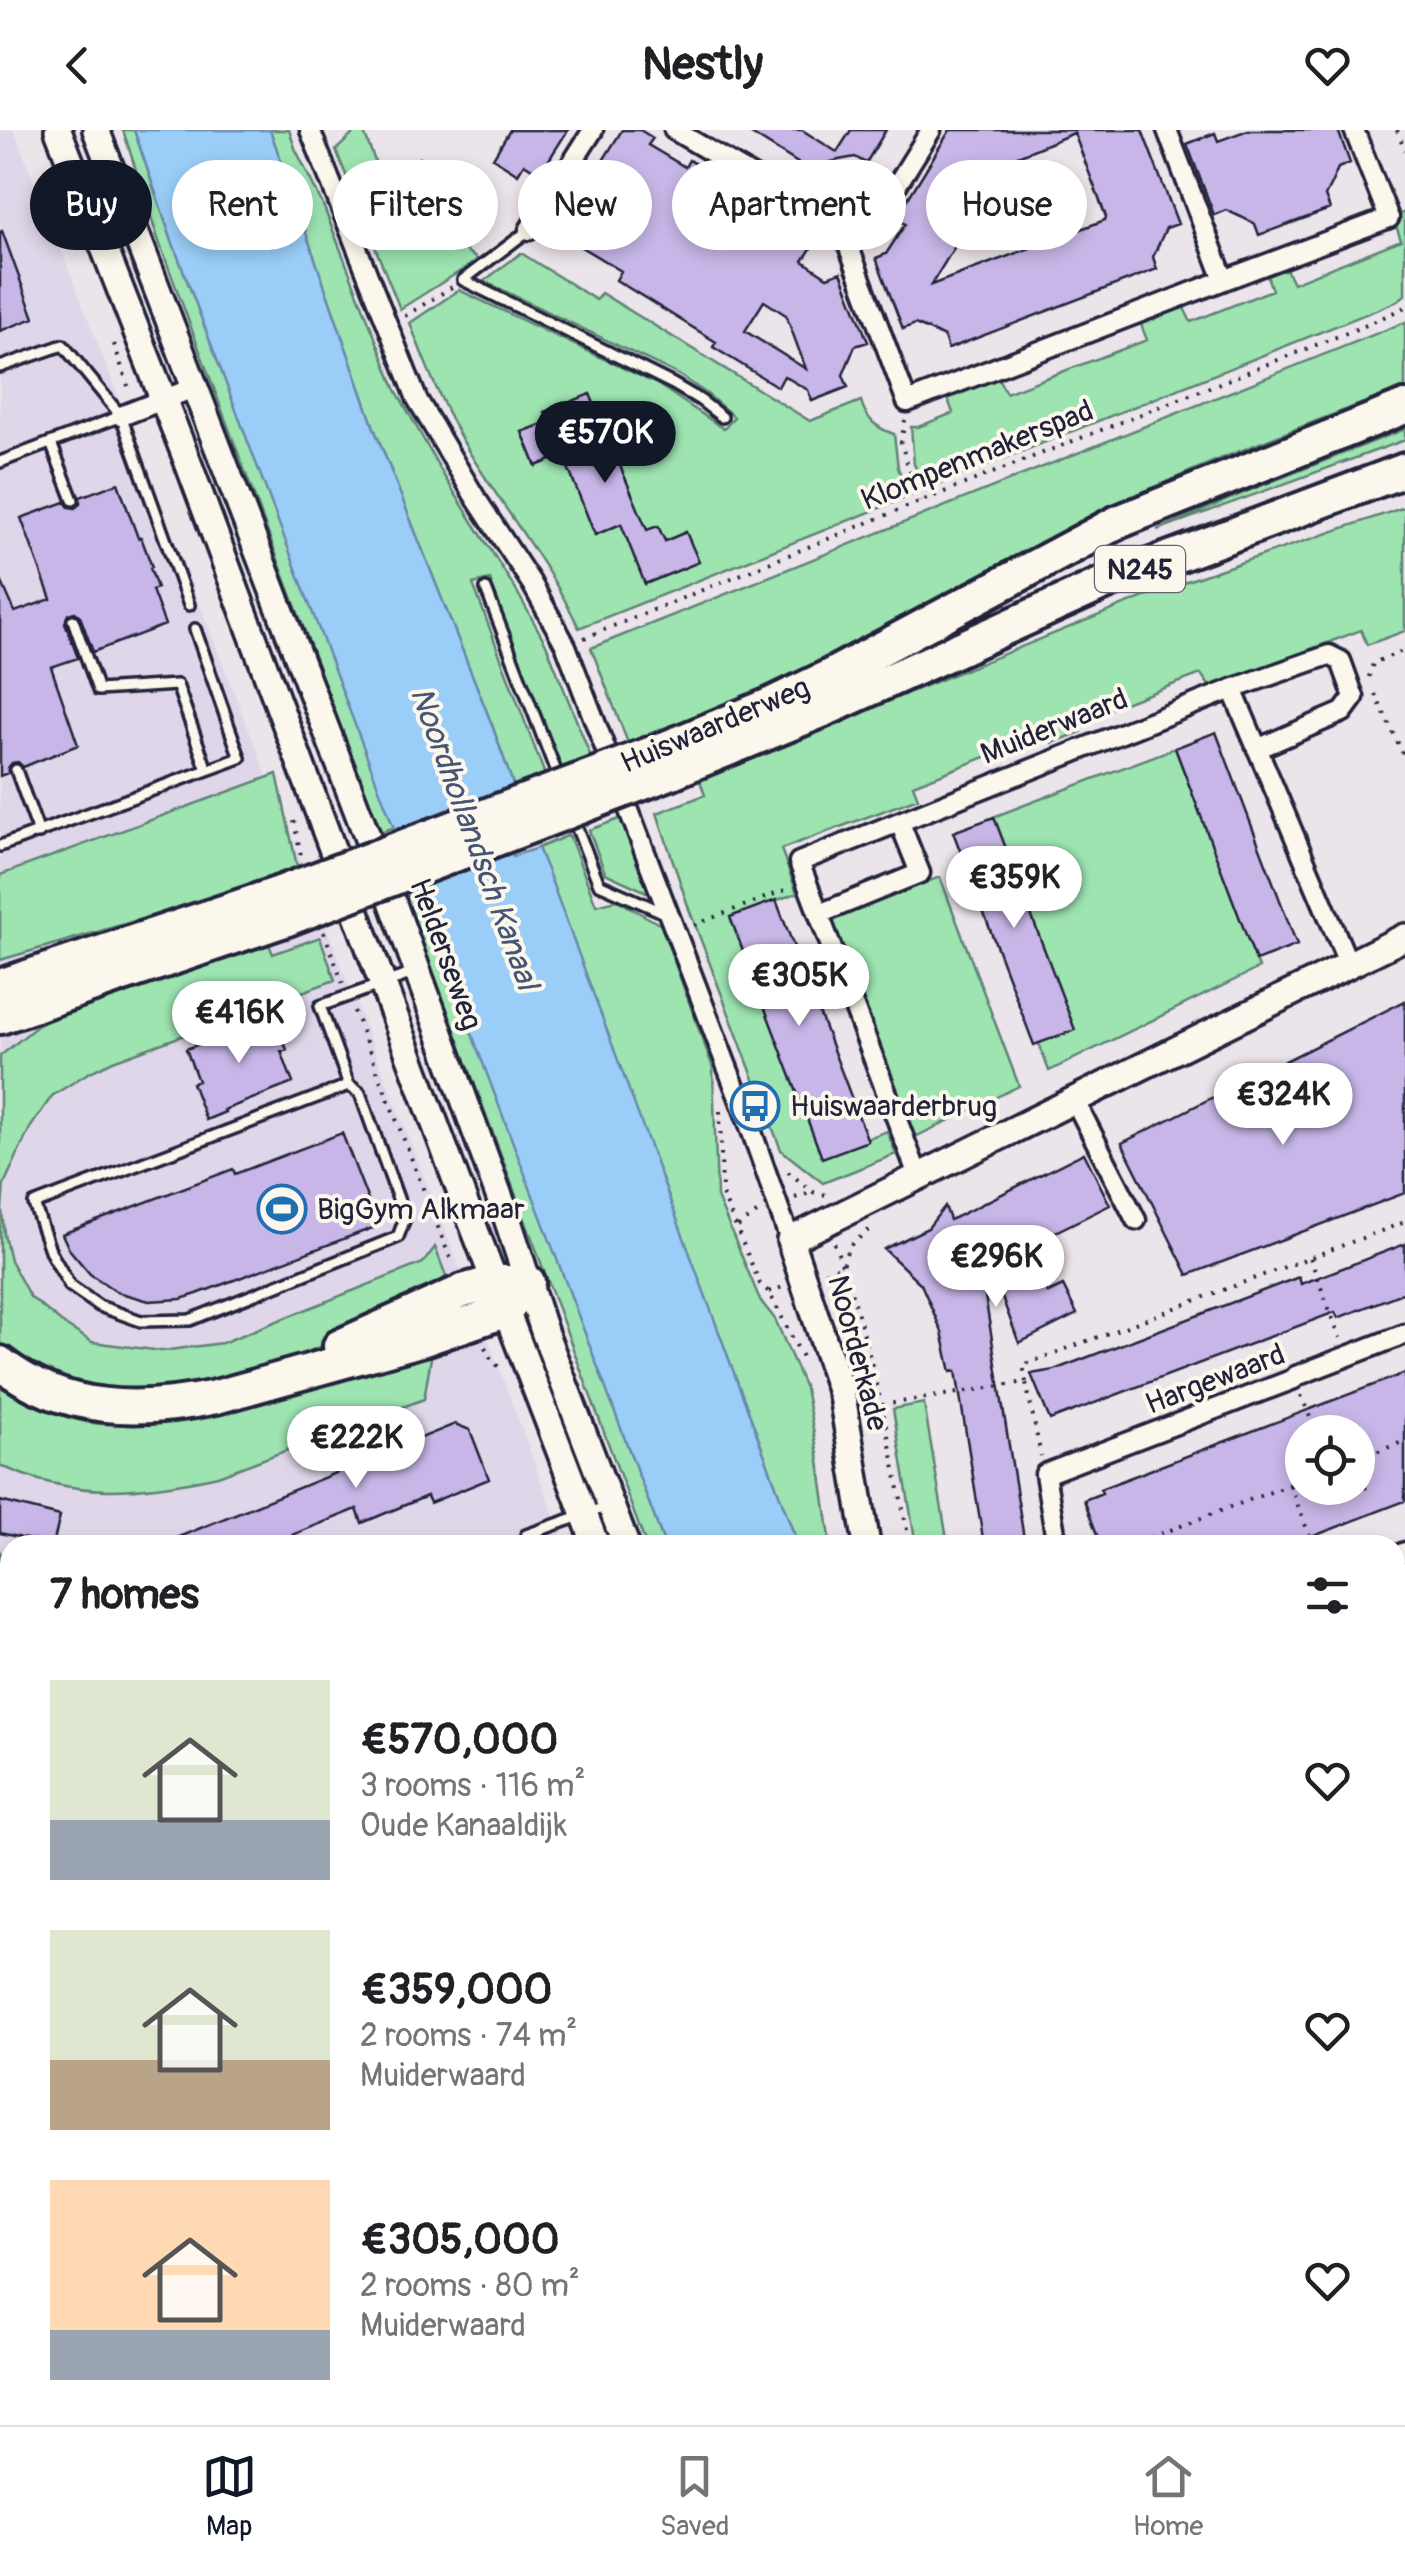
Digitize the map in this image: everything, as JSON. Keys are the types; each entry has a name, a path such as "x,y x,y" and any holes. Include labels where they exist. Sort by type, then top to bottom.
{"highway":[{"name":"Huiswaarderweg","path":"668,761 1118,522 1405,406"},
{"name":"Huiswaarderweg","path":"0,1017 668,761 824,710 1109,581 1405,470"},
{"name":"Huiswaarderweg","path":"0,986 282,906"},
{"path":"0,1036 51,1000"},
{"path":"0,1363 21,1378 82,1403 144,1408 183,1404 255,1386 464,1291 510,1292"}],"main road":[{"name":"Helderseweg","path":"58,130 383,984 510,1292 545,1334 622,1535"},
{"name":"Helderseweg","path":"96,130 418,971 510,1292 592,1535"},
{"path":"790,1240 1405,938"},
{"name":"Noorderkade","path":"790,1240 842,1396 866,1535"}],"street":[{"path":"310,130 416,400 532,584 566,646 790,1240"},
{"path":"573,160 592,130"},
{"path":"674,130 725,160"},
{"path":"906,170 930,130"},
{"path":"1167,130 1224,280"},
{"path":"850,250 908,402 1389,218 1354,130"},
{"path":"121,416 196,388"},
{"name":"Muiderwaard","path":"806,882 799,862 1232,689 1329,655 1342,661 1354,697 1344,712 1257,749"},
{"path":"1232,689 1349,965"},
{"path":"819,914 920,873 900,823"},
{"path":"806,882 919,1178"},
{"path":"1075,1101 1136,1220"},
{"name":"Hargewaard","path":"1044,1474 1405,1334"},
{"path":"1044,1474 1055,1535"}],"lane":[{"path":"518,238 463,280 673,384 722,417"},
{"path":"0,367 63,345 121,416 190,604"},
{"path":"0,462 121,416"},
{"path":"51,442 73,500"},
{"path":"486,589 600,884 667,914"},
{"path":"73,620 98,690 176,685 207,770"},
{"path":"0,846 240,758 195,629"},
{"path":"16,770 39,832"},
{"path":"349,1085 34,1204 51,1253 70,1286 99,1306 141,1321 190,1320 398,1237 405,1218 360,1093 349,1085 320,1006 418,971"},
{"path":"526,1535 610,1505"}],"path":[{"path":"1397,130 1405,150"},
{"path":"388,326 463,280"},
{"name":"Klompenmakerspad","path":"566,646 1405,307"},
{"path":"908,402 901,444 919,502"},
{"path":"1368,679 1372,663 1405,650"},
{"path":"1376,695 1405,758"},
{"path":"674,932 806,882"},
{"name":"Noorderkade","path":"720,1101 722,1194 760,1284 768,1292 808,1371"},
{"path":"1044,1474 1024,1364 1405,1222"},
{"path":"1310,1258 1347,1356"},
{"name":"Noorderkade","path":"843,1266 882,1405 908,1535"},
{"path":"1294,1379 1309,1415"},
{"path":"882,1405 1026,1382"},
{"path":"1375,1452 1405,1441"},
{"path":"1158,1535 1285,1487"},
{"path":"1298,1505 1309,1535"}],"shaded area":[{"path":"0,130 14,130 30,171 30,250 61,250 561,1535 0,1535"}],"green space":[{"path":"123,130 134,130 144,160 133,160"},
{"path":"270,130 289,130 301,160 280,160"},
{"path":"357,130 363,130 374,160 340,160 336,150"},
{"path":"152,183 172,250 176,250 395,827 380,832 152,220"},
{"path":"313,185 333,230 333,250 341,250 395,388 546,644 591,757 559,769 490,580 473,584 545,775 515,790 374,428 312,250"},
{"path":"1405,212 1405,295 1396,302 925,490 914,464 911,427 953,413 947,396 997,376 1006,393 1147,340 1140,322 1183,306 1191,322 1272,290 1266,273 1284,265 1293,283 1401,240 1393,217"},
{"path":"376,250 465,250 478,260 400,309"},
{"path":"521,253 596,300 601,293 810,421 861,401 873,422 894,434 898,468 910,496 579,628 554,582 459,435 410,323 459,290 657,384 724,429 734,417 679,375 484,281"},
{"path":"1405,322 1405,387 1152,488 1046,541 818,666 724,708 628,743 591,648"},
{"path":"1405,429 1405,440 1157,530 1248,491"},
{"path":"1405,507 1405,631 1367,645 1361,630 1210,687 1201,674 1077,721 1081,732 1052,743 1045,734 913,785 918,798 781,849 797,893 731,917 822,1155 887,1131 896,1154 823,1183 781,1150 689,909 657,813 705,795 699,778 1166,588"},
{"path":"1175,748 1259,968 1049,1071 1038,1041 1073,1027 993,817"},
{"path":"277,774 298,871 0,960 0,875"},
{"path":"622,818 651,894 605,873 589,830"},
{"path":"569,835 596,905 617,900 661,925 713,1068 717,1197 760,1300 775,1319 805,1388 830,1535 794,1535 538,848"},
{"path":"940,877 1019,1086 911,1139 829,918"},
{"path":"420,892 661,1535 642,1535 405,897"},
{"path":"320,937 335,980 113,1061 52,1096 30,1128 4,1184 2,1209 10,1260 30,1297 92,1342 162,1351 222,1343 423,1263 435,1247 446,1276 425,1298 332,1342 269,1367 201,1386 142,1394 90,1389 45,1373 8,1352 0,1343 0,1056 37,1026 72,1009 267,940 273,954"},
{"path":"433,1346 424,1399 218,1476 108,1490 54,1484 0,1465 0,1383 74,1419 107,1424 141,1423 173,1420"},
{"path":"924,1403 946,1535 914,1535 893,1409"}],"water":[{"path":"134,130 270,130 280,160 172,160 172,241 152,183 152,160 144,160"},
{"name":"Noordhollandsch Kanaal","path":"176,250 312,250 374,428 515,790 493,799 513,856 538,848 794,1535 661,1535"}],"building":[{"path":"510,130 568,130 549,160 518,160 518,174 493,158"},
{"path":"622,130 640,130 653,138 648,145 673,160 672,250 810,250 803,261 827,277 841,272 868,342 855,346 843,375 848,387 812,401 808,390 784,376 778,387 713,347 716,342 616,280 621,271 586,250 652,250 652,160 603,160","holes":["764,301 786,315 806,369 745,331"]},
{"path":"745,130 802,130 837,152 851,130 886,130 868,160 793,160"},
{"path":"950,130 1142,130 1178,224 1166,228 1153,257 1157,269 948,349 944,337 929,330 915,324 903,329 876,258 889,250 906,250 906,202 926,169 926,250 953,250 931,285 1025,250 1087,250 1087,227 1105,220 1087,160 1074,133 1008,160 932,160"},
{"path":"1248,130 1338,130 1350,163 1338,168 1325,196 1330,209 1259,235 1255,224 1226,210 1214,215 1187,144 1215,133 1218,141"},
{"path":"0,232 34,318 0,331"},
{"path":"590,394 647,530 658,526 665,541 686,532 699,562 645,584 621,524 595,535 563,455 536,466 522,432 548,422 545,412"},
{"path":"118,483 152,567 157,588 152,590 165,625 93,652 80,616 75,612 68,614 65,623 78,658 51,667 78,745 23,767 12,763 8,773 0,776 0,578 15,612 51,599 21,518 65,502 75,508 80,497"},
{"path":"1216,732 1297,945 1256,961 1175,748"},
{"path":"994,817 1075,1030 1034,1045 953,832"},
{"path":"776,900 868,1141 822,1158 730,917"},
{"path":"1405,1001 1405,1193 1188,1275 1122,1143"},
{"path":"273,1013 287,1050 281,1051 293,1083 206,1120 192,1083 198,1081 186,1049"},
{"path":"342,1133 378,1226 197,1294 149,1301 117,1292 90,1274 62,1234 233,1169 235,1174"},
{"path":"1084,1153 1110,1205 1025,1247 1048,1293 1063,1286 1077,1314 1019,1343 991,1268 981,1271 1023,1535 982,1535 956,1371 951,1372 942,1332 921,1284 884,1249 928,1228 945,1206 950,1220"},
{"path":"1405,1244 1405,1292 1338,1318 1335,1312 1050,1420 1031,1374 1054,1370 1299,1277 1301,1284"},
{"path":"1405,1373 1405,1501 1316,1535 1097,1535 1084,1500 1102,1493 1100,1489 1285,1419 1285,1505 1375,1505 1375,1415 1295,1415"},
{"path":"455,1424 470,1430 489,1479 430,1503 427,1496 362,1523 357,1509 292,1535 183,1535"},
{"path":"0,1501 60,1516 55,1535 0,1533"}],"place":[{"name":"Huiswaarderbrug","path":"755,1106"},
{"name":"BigGym Alkmaar","path":"282,1209"}]}
